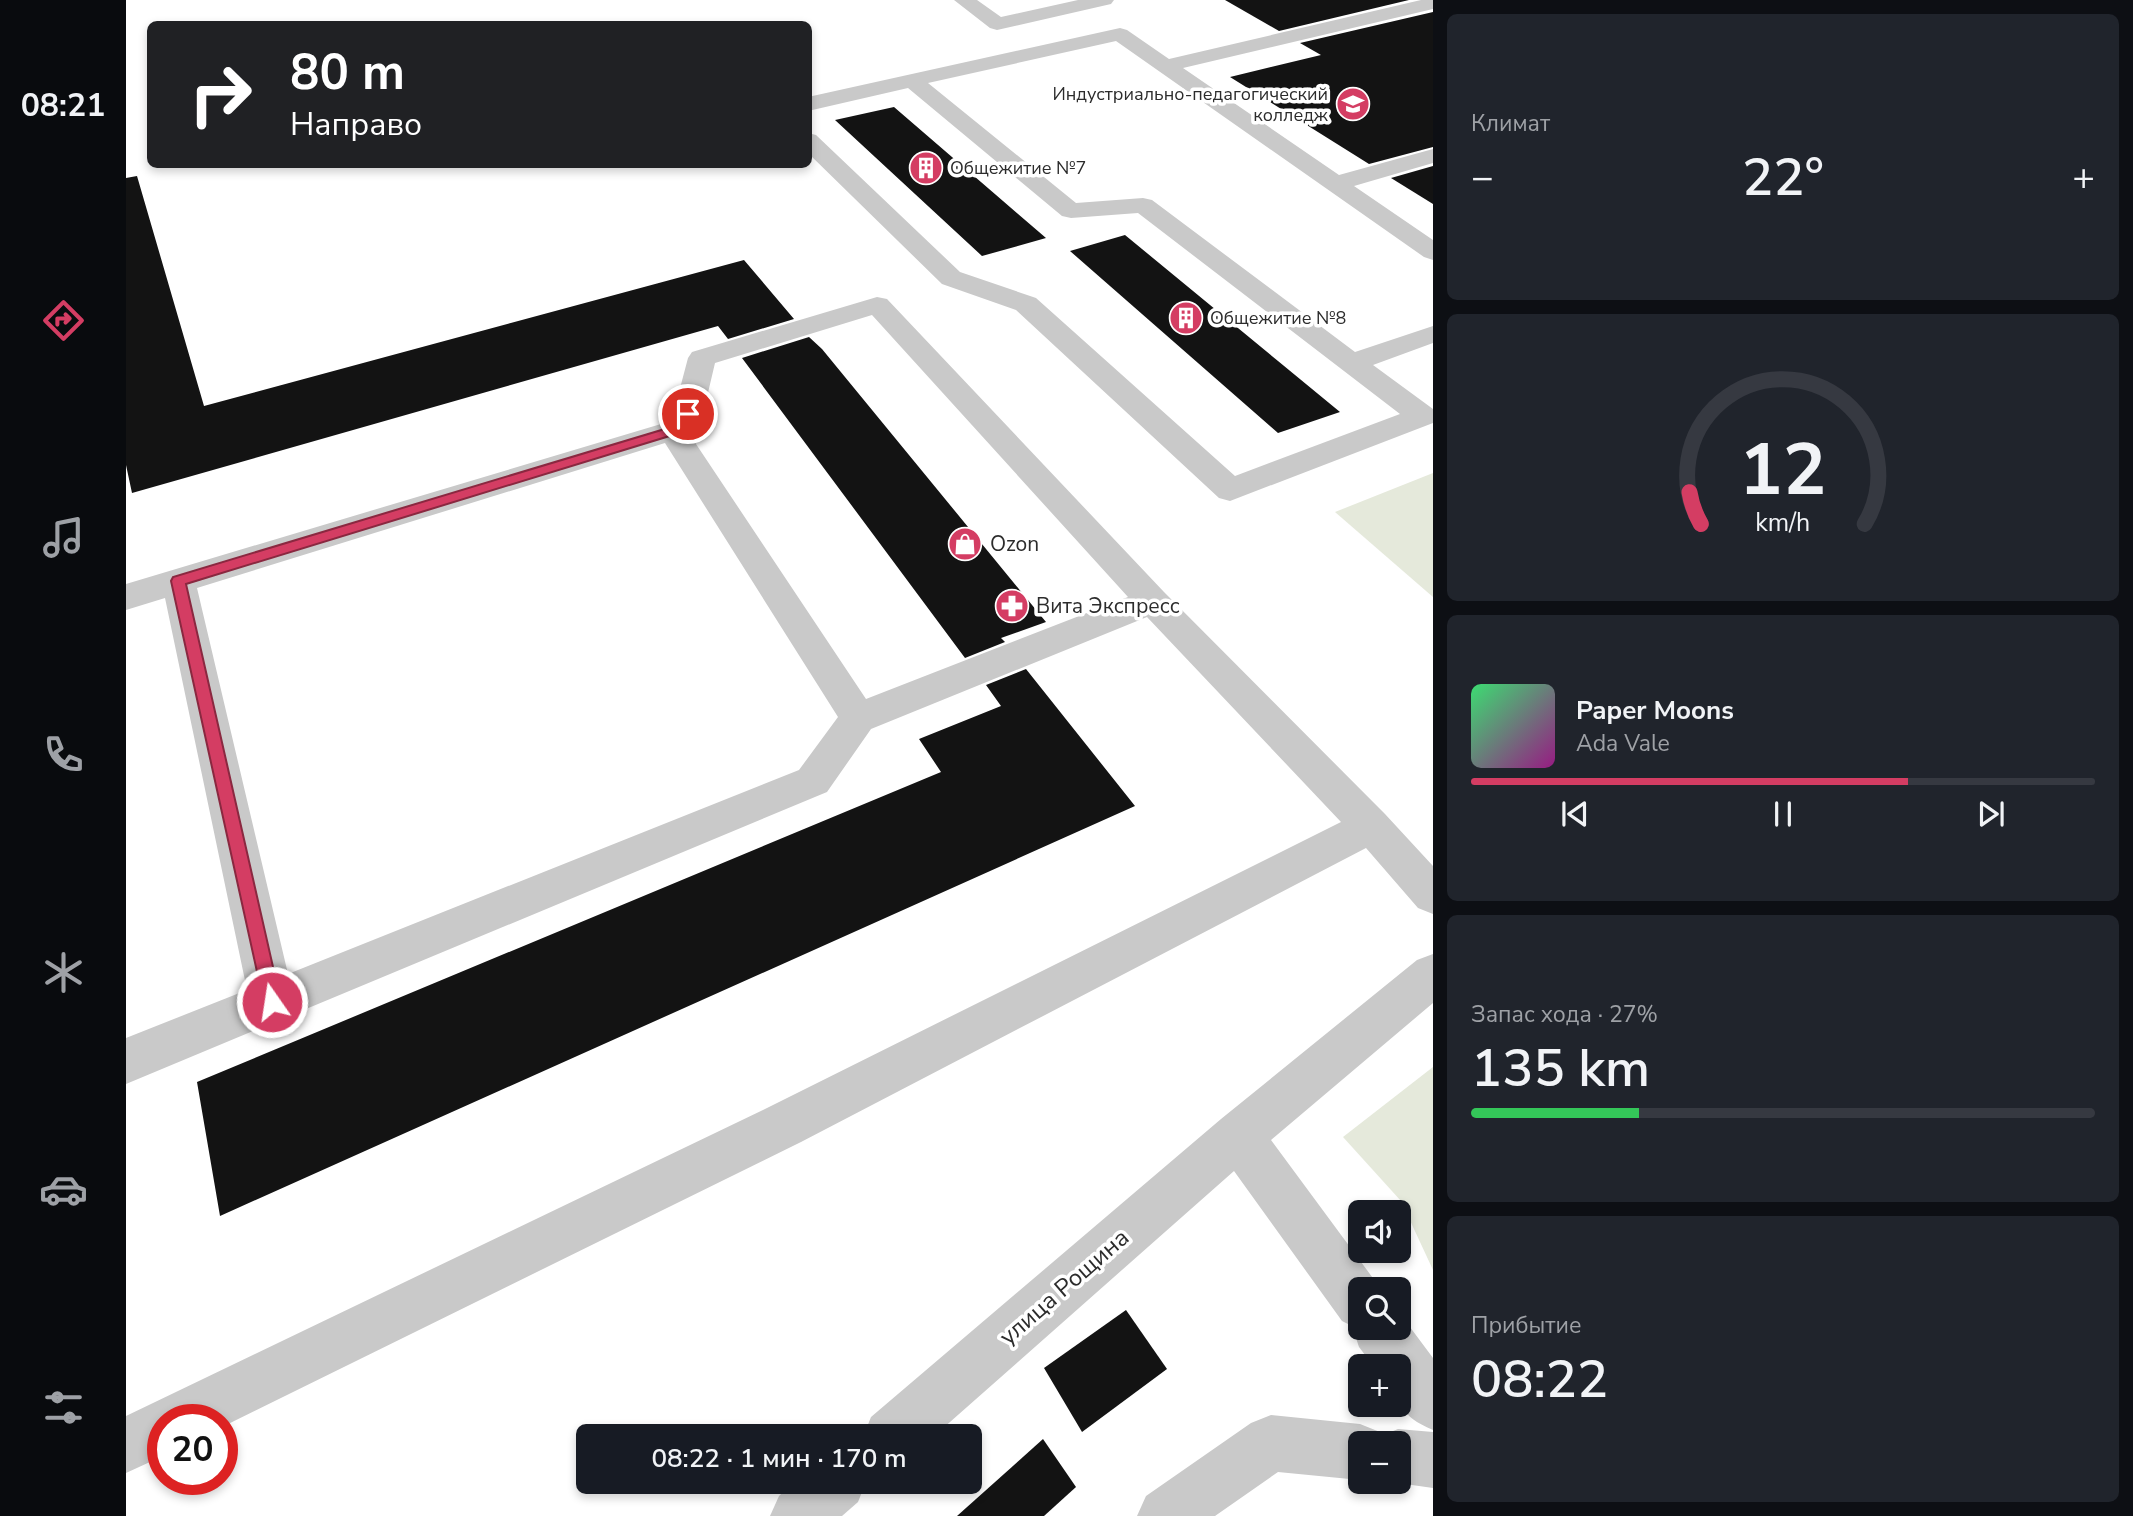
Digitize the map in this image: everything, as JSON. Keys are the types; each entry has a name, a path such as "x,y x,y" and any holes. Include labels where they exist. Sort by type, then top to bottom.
{"street":[{"path":"964,0 997,24 1104,0"},
{"path":"1166,66 1433,3"},
{"path":"812,103 1120,34 1433,252"},
{"path":"812,144 951,278 1026,304 1230,490 1422,416 1143,205 1071,211 912,80"},
{"path":"1335,184 1433,156"},
{"path":"126,597 672,431 688,414 702,358 877,305 1152,601 1371,826 1433,895"},
{"path":"1352,363 1433,334"},
{"path":"672,431 858,718"},
{"path":"178,581 272,1002"},
{"path":"126,1061 813,781 858,718 1152,601"},
{"path":"210,1404 784,1125 1371,826"},
{"name":"улица Рощина","path":"906,1424 1238,1136 1433,975"},
{"path":"1238,1136 1348,1287"},
{"path":"1387,1340 1433,1403"},
{"path":"126,1445 147,1435"},
{"path":"1166,1516 1271,1443 1348,1451"},
{"path":"1411,1458 1433,1461"},
{"path":"799,1516 824,1494"}],"shaded area":[{"path":"1433,473 1433,597 1335,512"},
{"path":"1433,1067 1433,1270 1411,1223 1411,1200 1400,1200 1343,1137"}],"building":[{"path":"1225,0 1409,0 1279,31"},
{"name":"Индустриально-педагогический колледж","path":"1433,12 1433,147 1369,164 1230,77 1321,55 1300,43"},
{"name":"Общежитие №7","path":"894,107 1046,238 982,256 835,120"},
{"path":"1433,166 1433,204 1391,178"},
{"path":"137,176 204,406 744,260 794,319 728,339 718,326 132,493 126,465 126,178"},
{"name":"Общежитие №8","path":"1125,235 1340,412 1278,433 1070,251"},
{"path":"809,337 822,349 1046,622 1001,638 1005,642 965,658 742,358"},
{"path":"1026,669 1135,806 220,1216 197,1082 941,772 919,739 1001,706 986,685"},
{"path":"1126,1310 1167,1369 1082,1432 1044,1368"},
{"path":"1043,1439 1076,1487 1044,1516 957,1516"}],"place":[{"name":"Индустриально-педагогический колледж","path":"1353,104"},
{"name":"Общежитие №7","path":"926,168"},
{"name":"Общежитие №8","path":"1186,318"},
{"name":"Ozon","path":"965,544"},
{"name":"Вита Экспресс","path":"1012,606"}],"route":[{"path":"272,1002 178,581 672,431 688,414"}]}
